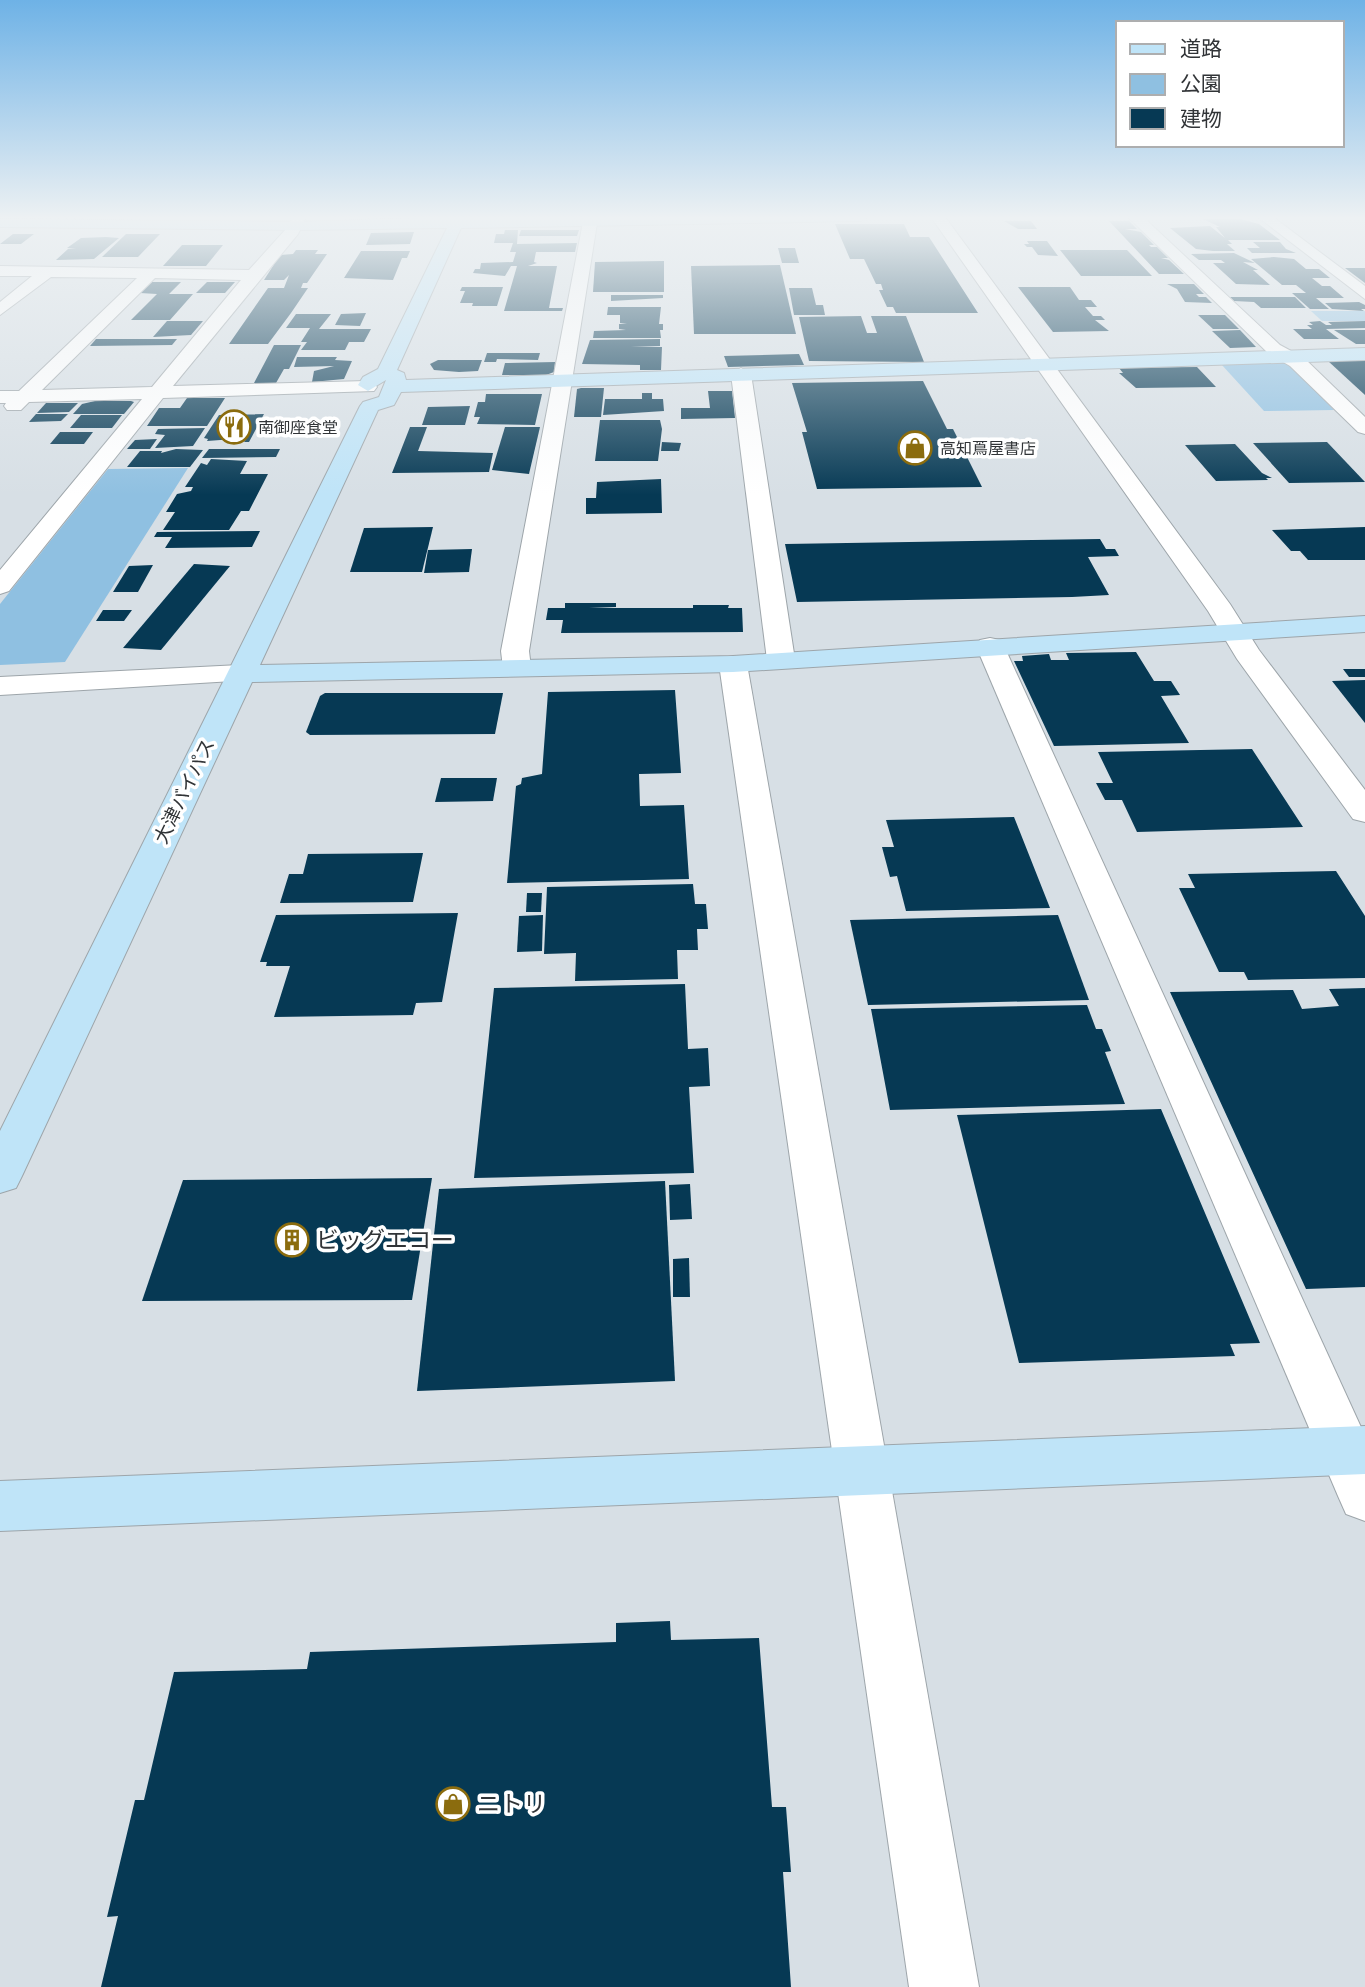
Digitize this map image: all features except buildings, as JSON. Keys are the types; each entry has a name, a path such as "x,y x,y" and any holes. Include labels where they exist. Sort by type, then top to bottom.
{"street":[{"path":"0,420 113,310"},
{"path":"0,586 225,310"},
{"name":"大津バイパス","path":"0,1176 416,310"},
{"path":"517,668 515,651 576,310"},
{"path":"1003,310 1234,631 1247,653 1365,812"},
{"path":"1233,310 1365,428"},
{"path":"0,397 379,388 565,379 1365,354"},
{"path":"741,374 781,660"},
{"path":"0,686 240,674 733,664 1365,624"},
{"path":"0,1506 862,1471 1358,1466 990,646"},
{"path":"733,664 944,1987"}],"green space":[{"path":"1311,311 1365,311 1365,321 1322,321"},
{"path":"1286,362 1334,410 1264,411 1221,364"},
{"path":"188,468 65,662 0,665 0,604 108,469"}],"place":[{"name":"南御座食堂","path":"234,427"},
{"name":"高知蔦屋書店","path":"915,448"},
{"name":"ビッグエコー","path":"292,1240"},
{"name":"ニトリ","path":"453,1804"}]}
